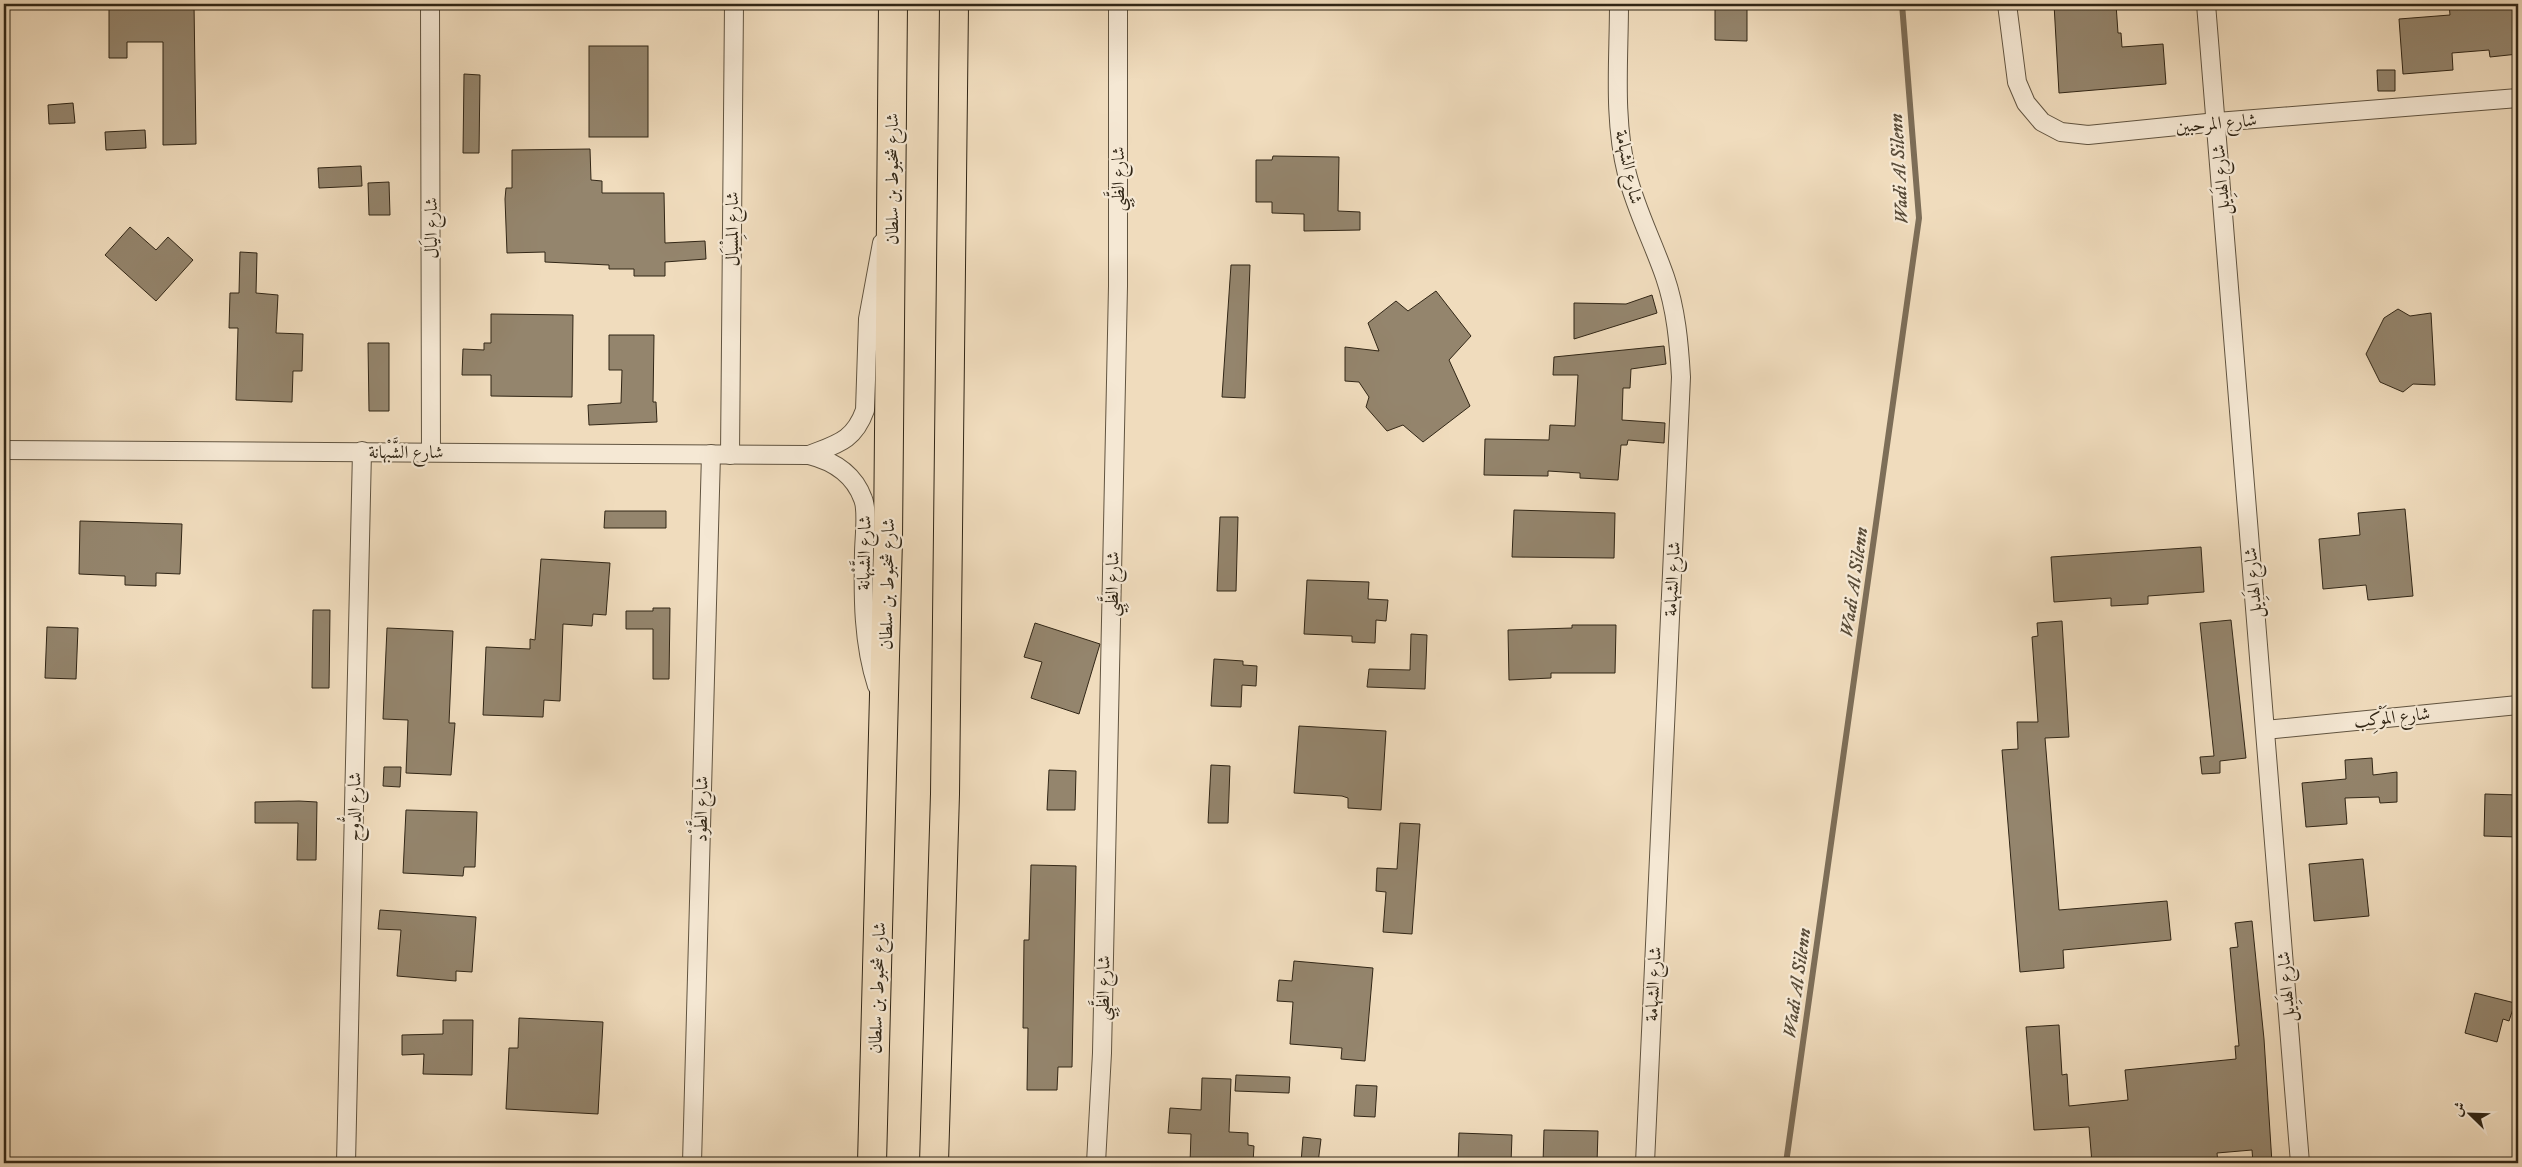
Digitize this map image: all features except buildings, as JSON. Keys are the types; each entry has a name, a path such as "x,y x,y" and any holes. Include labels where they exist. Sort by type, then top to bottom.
{"main road":[{"name":"شارع شخبوط بن سلطان","path":"870,1157 884,708 892,211 893,4"},
{"path":"934,1163 945,794 954,4"}],"street":[{"name":"شارع اليَال","path":"430,4 431,452"},
{"name":"شارع المِسْيَال","path":"730,455 734,4"},
{"name":"شارع الظَّبِي","path":"1096,1163 1102,1054 1118,286 1118,4"},
{"name":"شارع الشهامة","path":"1619,4 1618,100 1620,136 1626,173 1637,208 1665,277 1672,302 1677,326 1681,378 1645,1163"},
{"name":"شارع المرحبين","path":"2007,4 2016,82 2026,103 2042,122 2061,132 2088,135 2217,122 2518,98"},
{"name":"شارع الهَدِيل","path":"2206,4 2300,1163"},
{"name":"شارع الشَّبْهانة","path":"809,455 842,442 853,434 863,417 872,291 892,211"},
{"name":"شارع الشَّبْهانة","path":"4,450 809,455 824,459 843,471 858,488 864,501 863,597 865,624 874,679 884,708"},
{"name":"شارع الدُّوح","path":"346,1163 362,451"},
{"name":"شارع الطَّوْد","path":"692,1163 711,454"},
{"name":"شارع المَوْكِب","path":"2265,730 2518,705"}],"waterway":[{"name":"Wadi Al Silenn","path":"1786,1163 1919,218 1902,4"}]}
